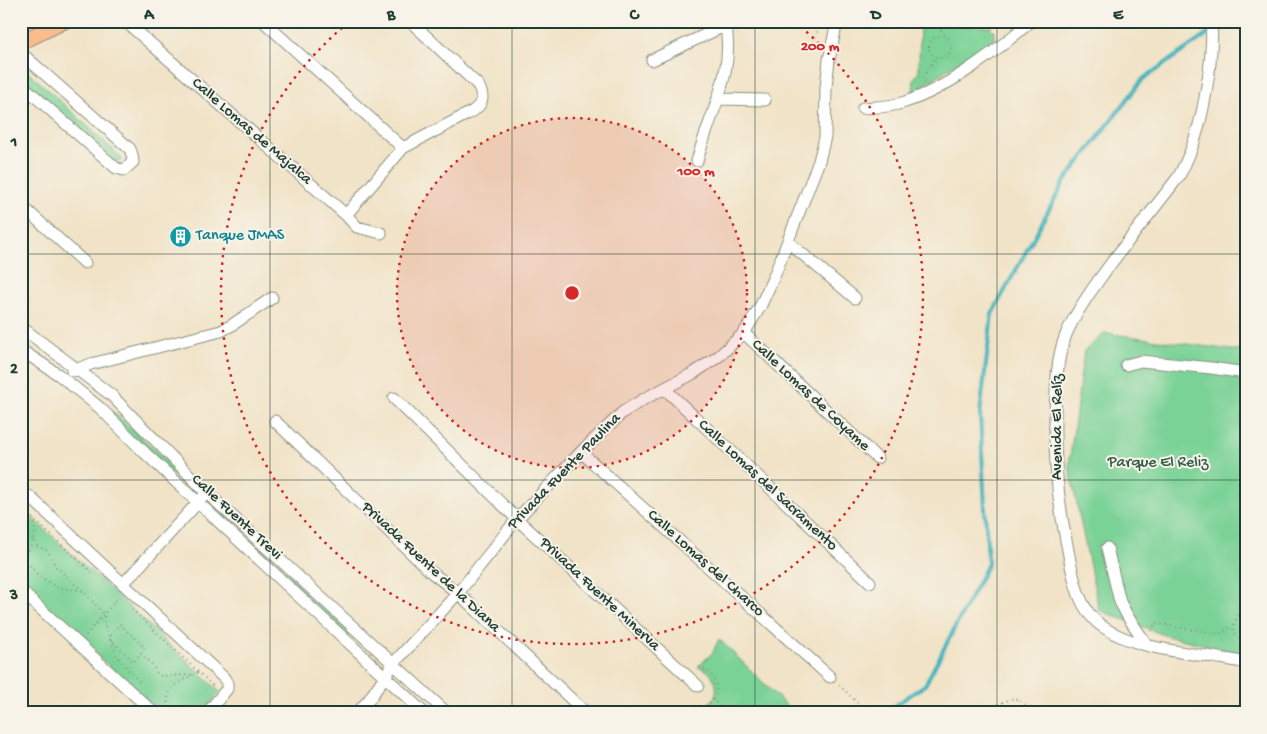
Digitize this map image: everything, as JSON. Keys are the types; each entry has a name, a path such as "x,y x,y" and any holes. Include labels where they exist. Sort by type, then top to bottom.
{"main road":[{"path":"21,42 64,21"}],"street":[{"name":"Calle Lomas de Majalca","path":"124,21 346,215 357,227 381,233"},
{"path":"263,21 403,148"},
{"path":"346,215 403,148 473,111 479,107 483,98 478,85 410,21"},
{"name":"Privada Fuente Paulina","path":"358,713 394,663 458,593 517,519 581,452 624,412 644,399 694,373 719,356 744,333 760,307 788,242 816,168 825,137 826,87 837,21"},
{"path":"863,108 904,103 933,90 965,72 1005,44 1031,21"},
{"name":"Avenida El Relíz","path":"1211,21 1212,43 1206,97 1193,148 1180,176 1112,261 1085,300 1064,340 1057,366 1054,422 1058,500 1073,573 1080,597 1086,610 1094,620 1119,637 1246,663"},
{"path":"652,60 725,23 728,54 726,74 697,161"},
{"path":"21,54 130,150 133,162 124,170 116,168 21,84"},
{"path":"719,99 765,100"},
{"path":"21,205 85,263"},
{"path":"788,242 855,298"},
{"path":"59,375 91,364 221,331 232,326 272,298"},
{"name":"Calle Fuente Trevi","path":"21,327 111,395 208,493 447,713"},
{"name":"Calle Lomas de Coyame","path":"744,333 877,458"},
{"name":"Calle Fuente Trevi","path":"21,350 59,375 100,408 145,453 424,713"},
{"path":"1126,365 1141,361 1246,373"},
{"name":"Calle Lomas del Sacramento","path":"665,389 870,582"},
{"name":"Privada Fuente Minerva","path":"394,398 517,519 698,686"},
{"name":"Privada Fuente de la Diana","path":"275,421 431,572 458,593 586,713"},
{"name":"Calle Lomas del Charco","path":"581,452 830,677"},
{"path":"124,583 208,493"},
{"path":"21,496 28,496 124,583 227,682 226,688 207,713"},
{"path":"1107,548 1120,602 1146,644"},
{"path":"21,591 154,713"}],"path":[{"path":"814,42 820,21"},
{"path":"920,24 990,26"},
{"path":"935,58 942,58 948,53 951,44 936,24"},
{"path":"935,58 930,52 931,40 940,36 948,38"},
{"path":"926,83 922,78 935,58"},
{"path":"21,508 100,579"},
{"path":"21,557 30,549 35,534 34,519"},
{"path":"33,539 37,546 48,552 56,567 104,614 104,624 117,656 141,685"},
{"path":"21,561 30,565 39,576 57,587 83,592"},
{"path":"81,640 119,597"},
{"path":"126,604 220,692"},
{"path":"1146,644 1155,623 1217,634 1224,632 1232,625 1235,617 1246,608"},
{"path":"120,624 145,648 134,662 109,638 120,624"},
{"path":"1232,625 1235,632 1242,639 1246,640"},
{"path":"141,653 146,660 154,665 157,674 162,676 192,676"},
{"path":"168,713 168,694 175,685 198,672"},
{"path":"843,688 868,713"},
{"path":"974,713 1014,698 1039,713"},
{"path":"712,699 726,713"}],"green space":[{"path":"920,24 990,27 994,32 994,39 913,92 914,79 919,71"},
{"path":"21,65 120,156 122,161 116,161 21,77"},
{"name":"Parque El Reliz","path":"1105,333 1246,352 1246,654 1167,636 1099,610 1069,466 1084,351"},
{"path":"78,382 192,483 193,493 74,384"},
{"path":"21,508 220,692 202,713 161,713 21,586"},
{"path":"231,526 235,526 348,630 350,636 345,638"},
{"path":"719,639 791,710 787,713 684,713 690,706 706,705 715,696 716,683 709,673 698,667 713,652"}],"waterway":[{"path":"1214,29 1225,21"},
{"path":"884,713 925,685 988,564 980,414 992,314 1064,182 1143,79 1209,33"}],"place":[{"name":"Tanque JMAS","path":"180,236"}]}
